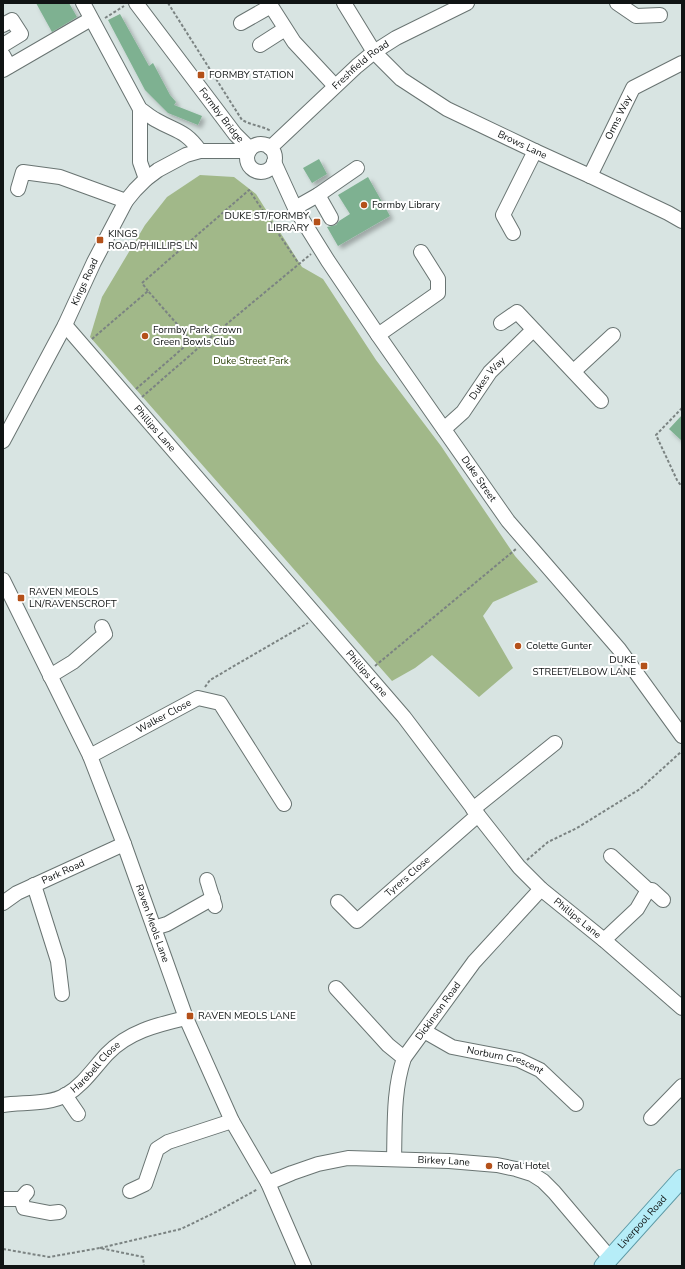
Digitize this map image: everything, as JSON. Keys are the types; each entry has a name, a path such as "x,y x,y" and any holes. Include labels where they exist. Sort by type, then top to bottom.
{"main road":[{"name":"Liverpool Road","path":"607,1262 682,1178"}],"street":[{"path":"83,3 140,109 155,120 182,132 192,140 200,151"},
{"name":"Formby Bridge","path":"136,3 249,154"},
{"name":"Brows Lane","path":"344,3 374,52 401,79 447,109 535,151 680,216"},
{"name":"Freshfield Road","path":"270,148 374,52 396,38 467,3"},
{"path":"618,3 636,16 660,15"},
{"path":"241,23 270,5 294,42 336,86"},
{"path":"3,25 12,20 21,34 3,44"},
{"path":"5,64 93,22"},
{"path":"260,45 285,29"},
{"name":"Orms Way","path":"590,176 633,88 682,63"},
{"path":"140,109 140,162 146,179"},
{"path":"257,144 262,144 270,148 274,155 274,162 269,169 261,172 253,169 249,154 257,144"},
{"name":"Kings Road","path":"3,441 65,325 94,262 126,201 146,179 173,161 186,155 200,151 222,151 249,154"},
{"path":"513,233 503,215 535,151"},
{"name":"Duke Street","path":"274,162 295,208"},
{"path":"295,208 318,195 357,168"},
{"path":"18,189 23,172 60,177 126,201"},
{"name":"Duke Street","path":"261,172 274,183 295,208 378,335 508,521 619,649 681,732"},
{"path":"318,195 331,218"},
{"path":"378,335 438,293 438,279 420,252"},
{"path":"501,323 516,312 601,401"},
{"name":"Phillips Lane","path":"65,325 404,717 475,812 519,867 541,889 604,940 682,1008"},
{"name":"Dukes Way","path":"444,429 463,412 490,372 533,330"},
{"path":"574,371 613,335"},
{"name":"Raven Meols Lane","path":"3,580 90,756 124,844 186,1018 232,1121 268,1183 304,1266"},
{"path":"50,676 72,662 105,634 102,627"},
{"name":"Walker Close","path":"90,756 198,698 220,703 284,804"},
{"path":"475,812 555,743"},
{"name":"Tyrers Close","path":"338,902 357,921 475,812"},
{"name":"Park Road","path":"3,903 34,885 124,844"},
{"path":"611,856 648,890 652,890 663,900"},
{"path":"154,928 167,924 214,902 207,880"},
{"path":"34,885 58,961 62,994"},
{"name":"Dickinson Road","path":"394,1159 396,1090 404,1058 474,962 541,889"},
{"path":"604,940 637,909 648,890"},
{"path":"336,988 388,1045 404,1058"},
{"name":"Harebell Close","path":"3,1105 44,1101 65,1095 83,1082 118,1043 149,1027 186,1018"},
{"name":"Norburn Crescent","path":"424,1031 452,1047 519,1060 540,1070 576,1104"},
{"path":"651,1118 682,1086"},
{"path":"65,1095 78,1114"},
{"path":"130,1191 152,1185 157,1149 168,1142 232,1121"},
{"name":"Birkey Lane","path":"268,1183 318,1164 348,1158 449,1161 497,1165 532,1174 543,1182 554,1192 607,1262"},
{"path":"3,1200 24,1200 46,1212 59,1212"}],"path":[{"path":"93,22 129,3"},
{"path":"168,3 242,120 249,124 266,128 281,137"},
{"path":"198,348 142,283 249,190 299,264"},
{"path":"134,404 198,348 320,247"},
{"path":"92,340 148,291"},
{"path":"136,389 191,341"},
{"path":"682,408 656,435 677,480 682,487"},
{"path":"366,674 525,541"},
{"path":"198,698 210,680 318,618"},
{"path":"519,867 548,842 577,828 640,789 682,751"},
{"path":"3,1249 49,1257 100,1248 180,1229 218,1211 268,1183"},
{"path":"100,1248 144,1257 144,1266"}],"green space":[{"name":"Duke Street Park","path":"200,175 234,177 256,194 302,267 323,279 376,360 441,446 515,556 538,582 493,602 483,616 513,668 479,697 432,655 415,668 392,681 90,337 102,297 145,225 167,197"}],"building":[{"path":"36,3 69,3 77,17 52,32"},
{"path":"120,14 149,66 153,63 170,95 176,102 174,105 202,116 198,125 168,113 145,90 108,20"},
{"path":"319,159 327,174 312,183 303,168"},
{"name":"Formby Library","path":"368,177 390,216 338,246 327,227 336,225 339,221 350,214 338,195"},
{"path":"682,415 682,441 669,429"}],"place":[{"name":"FORMBY STATION","path":"201,75"},
{"name":"Formby Library","path":"364,205"},
{"name":"DUKE ST/FORMBY LIBRARY","path":"317,222"},
{"name":"KINGS ROAD/PHILLIPS LN","path":"100,240"},
{"name":"Formby Park Crown Green Bowls Club","path":"145,336"},
{"name":"RAVEN MEOLS LN/RAVENSCROFT","path":"21,598"},
{"name":"Colette Gunter","path":"518,646"},
{"name":"DUKE STREET/ELBOW LANE","path":"644,666"},
{"name":"RAVEN MEOLS LANE","path":"190,1016"},
{"name":"Royal Hotel","path":"489,1166"}]}
